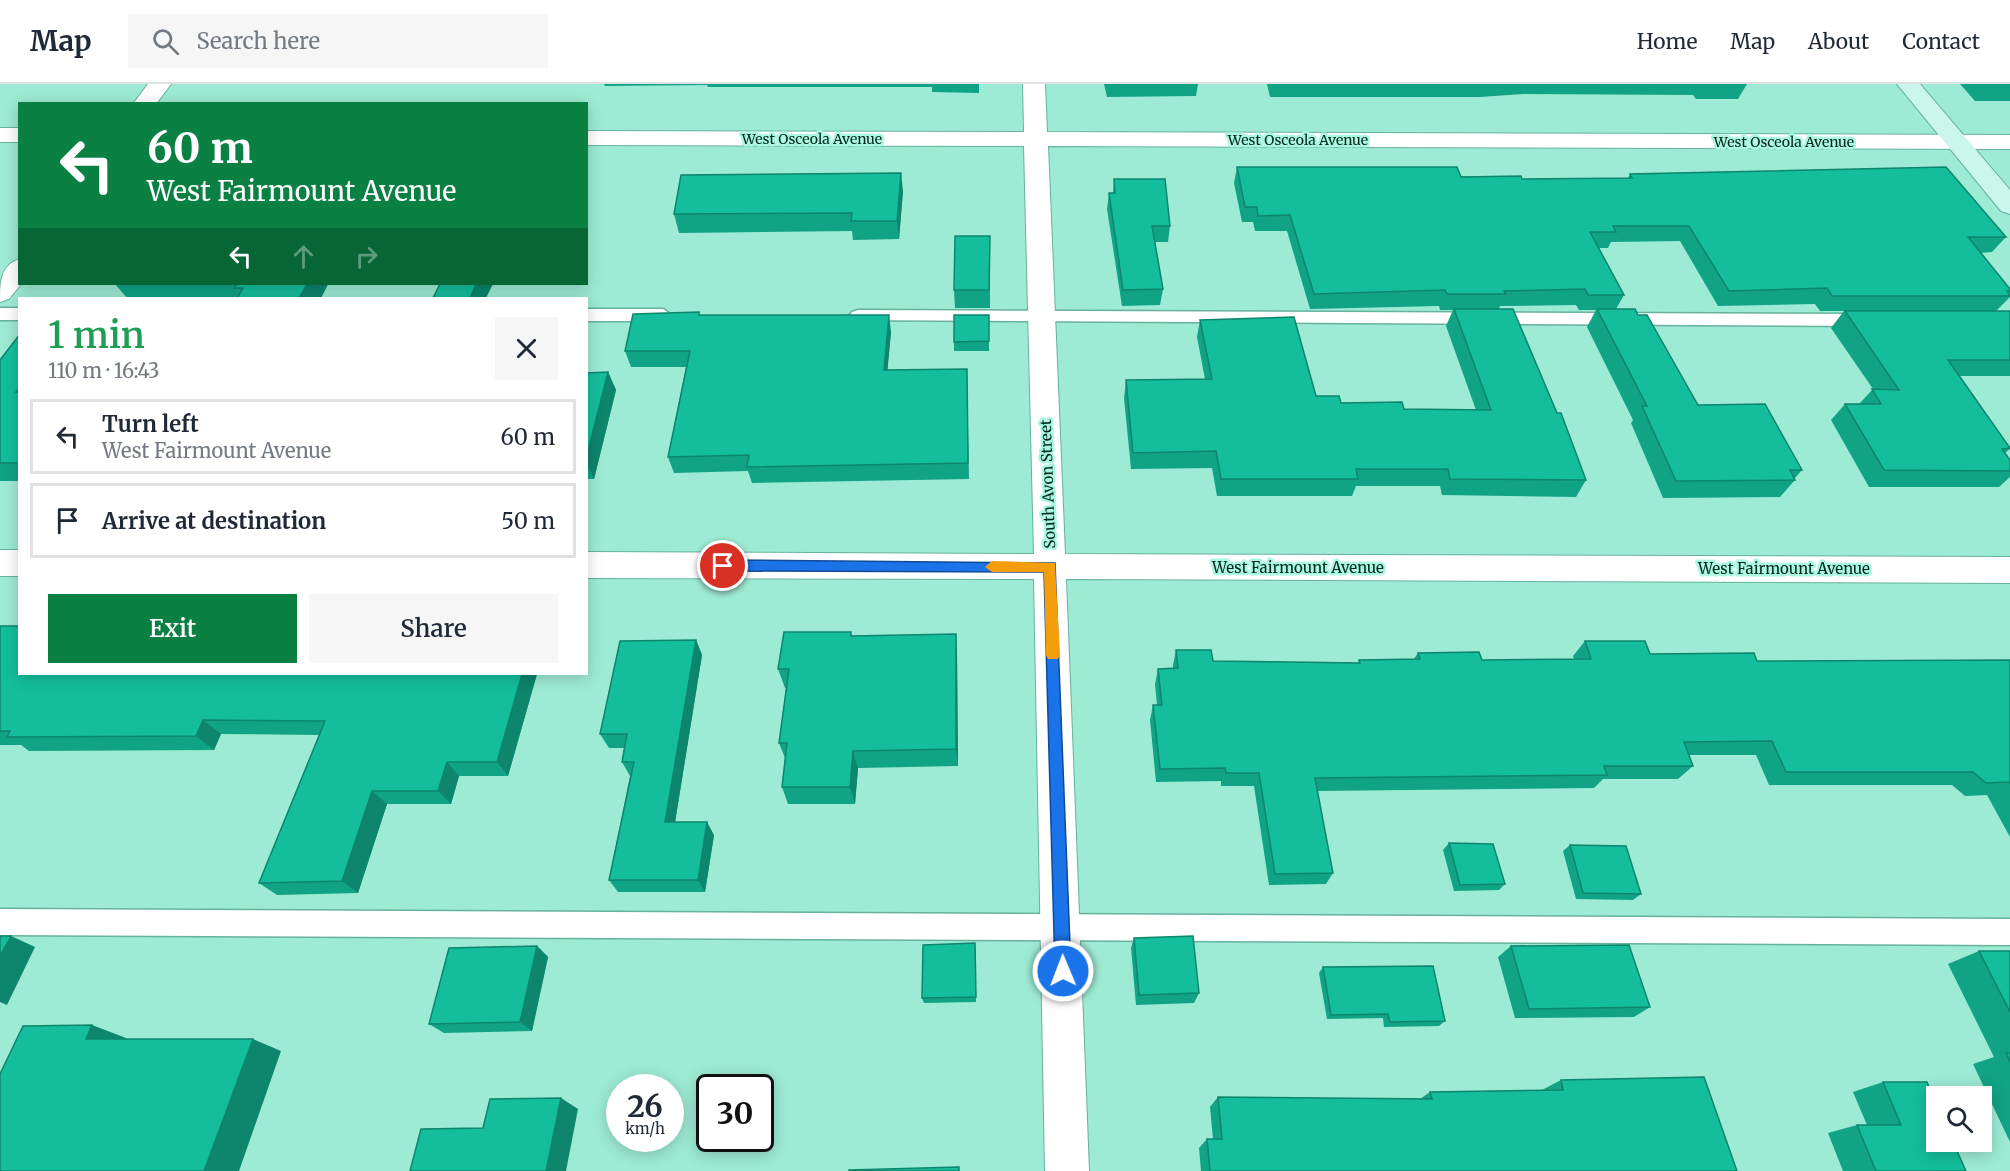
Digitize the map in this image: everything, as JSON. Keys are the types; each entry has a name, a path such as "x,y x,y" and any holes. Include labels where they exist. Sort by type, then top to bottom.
{"street":[{"path":"146,102 160,84"},
{"name":"South Avon Street","path":"1034,84 1062,926 1067,1171"},
{"path":"1908,84 2010,206"},
{"path":"0,135 18,135"},
{"name":"West Osceola Avenue","path":"588,138 2010,142"},
{"path":"0,293 18,270"},
{"path":"0,563 18,563"},
{"name":"West Fairmount Avenue","path":"588,565 2010,570"}],"lane":[{"path":"0,314 18,314"},
{"path":"588,315 681,315"},
{"path":"845,316 1890,320"},
{"path":"0,922 2010,932"}],"building":[{"path":"1237,167 1457,167 1461,177 1521,176 1522,179 1632,178 1630,174 1946,167 2006,237 1968,237 2010,289 2007,291 2010,296 1832,296 1827,288 1729,291 1689,226 1613,226 1616,232 1590,232 1624,295 1588,295 1585,289 1504,291 1506,294 1447,294 1445,290 1314,294 1290,215 1258,216 1257,207 1245,207"},
{"path":"901,173 897,221 851,221 852,213 674,214 681,175"},
{"path":"1114,179 1165,179 1170,226 1152,226 1163,289 1123,290 1109,193 1115,193"},
{"path":"955,236 990,236 989,290 954,290"},
{"path":"236,285 306,285 300,297 238,297 243,288 234,288"},
{"path":"440,285 476,285 470,297 434,297"},
{"path":"1454,309 1513,309 1557,413 1561,413 1586,480 1450,479 1448,469 1356,469 1358,479 1221,479 1216,451 1133,453 1126,380 1212,379 1200,320 1294,317 1316,396 1339,396 1341,403 1402,402 1404,409 1491,410"},
{"path":"1597,309 1635,309 1638,315 1647,315 1698,405 1765,404 1802,470 1790,470 1795,480 1676,481 1642,406 1647,406"},
{"path":"1845,311 2010,311 2010,360 1948,360 2010,448 2002,449 2010,460 2010,471 1884,470 1845,404 1881,404 1872,389 1899,390"},
{"path":"699,312 699,315 889,315 884,370 967,369 968,463 747,467 749,455 668,457 690,351 625,351 633,314"},
{"path":"954,315 989,315 989,341 954,342"},
{"path":"18,337 18,390 16,392 18,392 18,463 0,463 0,360"},
{"path":"608,372 588,451 588,373"},
{"path":"0,626 18,626 18,675 522,675 497,762 447,762 438,791 372,791 342,881 259,883 325,721 203,720 196,736 7,737 10,731 0,731"},
{"path":"784,632 851,632 851,636 956,634 956,749 853,751 850,787 782,787 787,743 779,743 789,669 778,669"},
{"path":"696,640 665,822 707,822 698,880 609,880 634,762 622,762 627,734 600,734 620,641"},
{"path":"1585,641 1645,641 1650,654 1754,653 1757,661 2010,660 2010,783 1986,783 1973,772 1786,772 1772,741 1684,742 1693,766 1604,766 1607,775 1315,778 1333,873 1275,874 1259,773 1226,773 1225,768 1160,769 1153,705 1162,705 1158,669 1178,668 1176,650 1211,650 1213,661 1360,663 1359,660 1420,659 1418,653 1479,652 1482,660 1591,659"},
{"path":"1449,843 1493,844 1505,884 1460,885"},
{"path":"1570,845 1626,846 1641,894 1583,893"},
{"path":"0,936 11,936 0,956"},
{"path":"1193,936 1199,993 1139,995 1134,938"},
{"path":"975,943 976,997 922,998 923,945"},
{"path":"1629,945 1650,1007 1529,1009 1511,946"},
{"path":"537,946 520,1022 429,1024 449,948"},
{"path":"1979,951 2010,951 2010,1012"},
{"path":"1433,966 1445,1021 1390,1022 1388,1014 1331,1015 1323,967"},
{"path":"92,1025 86,1039 253,1039 204,1171 0,1171 0,1074 23,1026"},
{"path":"1704,1077 1737,1171 1210,1171 1207,1139 1222,1139 1218,1097 1432,1099 1430,1092 1563,1090 1561,1080"},
{"path":"1883,1082 1927,1082 1926,1152 1957,1152 1966,1171 1876,1171 1857,1125 1901,1125"},
{"path":"561,1098 546,1171 410,1171 421,1129 483,1128 490,1099"},
{"path":"959,1167 959,1171 849,1171 849,1170"}],"slow traffic":[{"path":"992,567 1050,567 1053,655"}],"route":[{"path":"723,566 1050,567 1063,971"}]}
